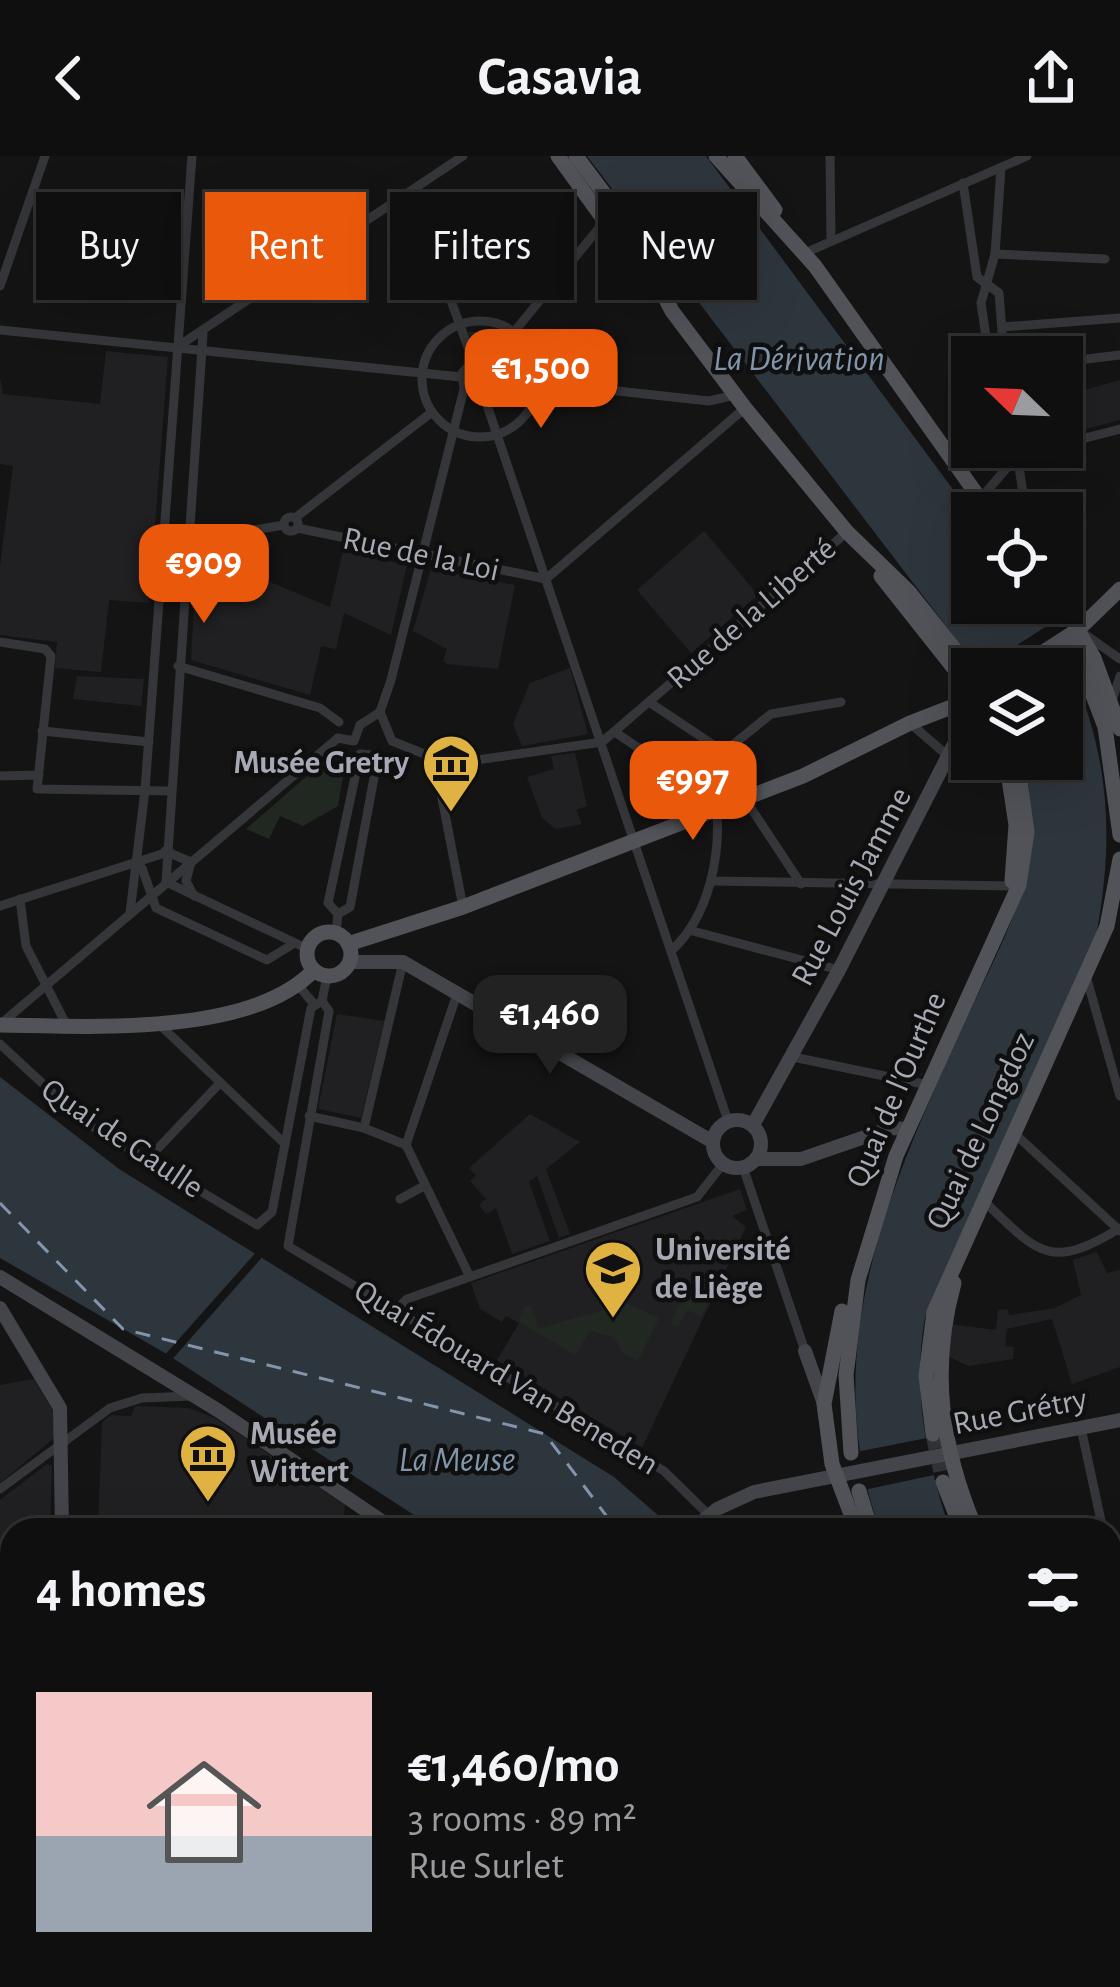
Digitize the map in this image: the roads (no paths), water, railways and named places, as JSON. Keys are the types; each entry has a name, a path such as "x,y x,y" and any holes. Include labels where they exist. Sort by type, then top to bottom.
{"main road":[{"path":"558,156 598,216"},
{"path":"576,156 627,224 672,311"},
{"path":"716,156 811,259"},
{"path":"735,156 987,491"},
{"path":"663,300 951,667"},
{"path":"918,405 976,492"},
{"path":"853,538 909,592 954,648"},
{"path":"1060,648 1120,589"},
{"path":"1073,624 1113,704 1120,729"},
{"path":"1068,644 1105,727 1120,835"},
{"path":"321,973 300,946 320,934 342,939 463,907 803,776 951,705"},
{"path":"996,938 1012,886 1016,825 1006,780"},
{"name":"Quai de l'Ourthe","path":"851,1453 845,1396 850,1323 865,1252 896,1156 996,938 1025,860 1027,814 1021,780"},
{"path":"1119,820 1120,810"},
{"name":"Quai de Longdoz","path":"933,1434 926,1376 929,1335 945,1280 1086,976 1113,929 1120,859"},
{"path":"2,1023 13,1028 157,1022 249,1006 321,973 340,973 350,962 342,939"},
{"path":"852,1518 837,1476 824,1404 852,1268 896,1156"},
{"path":"972,1518 950,1455 938,1387 946,1312 982,1200"},
{"path":"944,1482 958,1518"},
{"path":"859,1491 867,1518"}],"street":[{"path":"0,286 45,156"},
{"path":"130,913 140,857 192,156"},
{"path":"177,347 463,156"},
{"path":"830,156 831,239"},
{"path":"986,336 981,303 994,254 999,169 990,156"},
{"path":"811,259 831,239 1027,156"},
{"path":"962,183 977,278 999,293 1003,336"},
{"path":"411,191 473,361 463,383 380,712 392,741 435,762 470,762 602,742"},
{"path":"514,332 598,229"},
{"path":"994,254 1105,259"},
{"path":"1002,327 1120,318"},
{"path":"486,321 514,332 534,358 538,385 523,418 496,434 474,437 454,431 432,412 422,373 433,343 460,324 486,321"},
{"path":"0,330 422,373 463,383 484,396 723,1100 728,1121 713,1142"},
{"path":"166,882 202,334"},
{"path":"1083,360 1120,356"},
{"path":"473,361 489,362 498,378"},
{"path":"498,378 740,402"},
{"path":"484,396 498,378"},
{"path":"546,579 740,402"},
{"path":"187,541 284,525 286,518 296,523 432,412"},
{"path":"1083,439 1120,429"},
{"path":"170,444 194,446"},
{"path":"1002,468 1003,472"},
{"path":"987,491 1006,468"},
{"name":"Rue de la Loi","path":"296,523 421,556 546,579"},
{"name":"Rue de la Liberté","path":"602,742 853,538"},
{"path":"1078,629 1120,659"},
{"path":"0,641 44,650 52,660 37,788 170,791"},
{"path":"178,666 320,708 339,722"},
{"path":"1113,704 1120,676"},
{"path":"649,702 724,752 771,714 841,702"},
{"path":"342,939 338,914 328,903 360,754 354,741 360,725 380,712"},
{"path":"339,722 347,717 360,725"},
{"path":"915,721 951,751"},
{"path":"2,1023 338,738 339,722"},
{"path":"42,731 149,742"},
{"path":"615,732 714,796 718,807 712,881 688,930 671,951"},
{"path":"338,738 354,741"},
{"path":"338,914 350,907 376,767 371,755 360,754"},
{"name":"Rue Louis Jamme","path":"753,1125 951,754"},
{"path":"435,762 463,907"},
{"path":"0,776 38,775"},
{"path":"744,798 801,884"},
{"path":"0,906 140,857 165,852 191,862"},
{"path":"140,857 149,897 173,917 267,960 300,946"},
{"path":"191,862 186,881 198,900"},
{"path":"712,881 1012,886"},
{"path":"166,882 300,946"},
{"path":"173,917 168,904 183,893"},
{"path":"20,899 26,946 49,982 67,1026"},
{"path":"688,930 839,970"},
{"path":"350,962 403,962 713,1142 723,1164"},
{"path":"364,1128 403,962"},
{"path":"298,985 318,1002 329,1011 291,1208 273,1205 318,1002 321,973"},
{"path":"1086,976 1120,1096"},
{"path":"458,993 406,1145 470,1277"},
{"path":"1097,1011 1111,1007"},
{"path":"157,1022 285,1144"},
{"name":"Quai de Gaulle","path":"0,1045 63,1105 251,1224 268,1220 273,1205"},
{"path":"793,1057 928,1085"},
{"path":"146,1161 219,1084"},
{"path":"309,1116 364,1128 406,1145"},
{"path":"728,1121 753,1125 761,1142 749,1163 824,1404"},
{"path":"395,1311 407,1299 697,1197 723,1164 801,1160 891,1128 908,1130"},
{"path":"982,1200 1024,1242 1045,1253 1080,1251 1119,1229 1014,1132"},
{"path":"400,1199 424,1186"},
{"name":"Quai Édouard Van Beneden","path":"291,1208 286,1240 294,1251 664,1471 714,1518"},
{"path":"0,1277 193,1396 377,1518"},
{"path":"2,1316 58,1400 62,1518"},
{"path":"0,1489 118,1405 193,1396"},
{"name":"Rue Grétry","path":"837,1476 1120,1420"},
{"path":"1081,1428 1100,1518"},
{"path":"706,1518 754,1492 837,1476"}],"water":[{"name":"La Dérivation","path":"587,156 706,156 733,192 615,192"},
{"name":"La Dérivation","path":"757,225 955,492 951,492 951,624 1049,624 1061,648 963,648 697,300 757,300"},
{"name":"La Dérivation","path":"1083,700 1100,760 1105,801 1104,885 1097,930 925,1317 921,1398 934,1477 946,1518 877,1518 862,1463 855,1398 870,1269 912,1143 1020,895 1031,834 1027,780 1083,780"},
{"name":"La Meuse","path":"0,1077 119,1169 614,1477 661,1518 419,1518 165,1353 0,1258"}],"tunnel":[{"path":"933,1434 943,1482"}],"place":[{"name":"Musée Gretry","path":"451,814"},
{"name":"Université de Liège","path":"613,1320"},
{"name":"Musée Wittert","path":"208,1504"}]}
